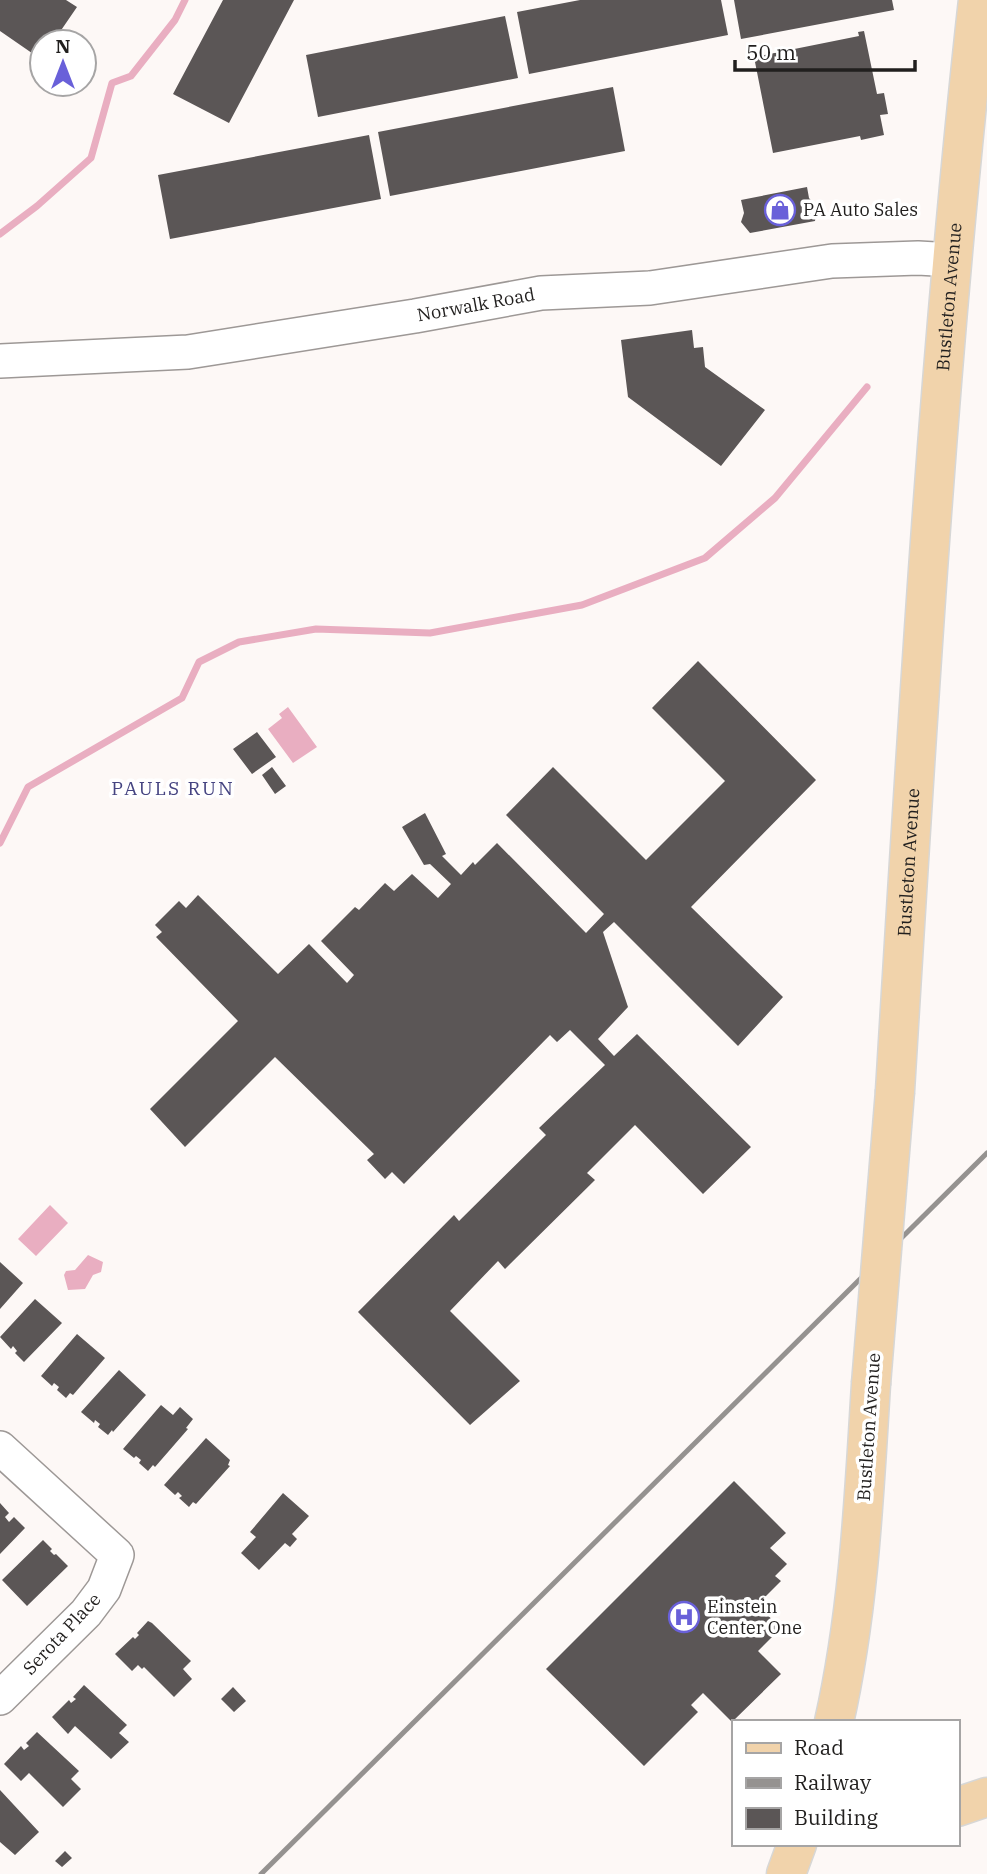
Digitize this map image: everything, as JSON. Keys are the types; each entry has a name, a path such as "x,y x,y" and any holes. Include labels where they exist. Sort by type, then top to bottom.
{"main road":[{"name":"Bustleton Avenue","path":"834,1720 845,1672 860,1559 895,1091 916,748 953,260 978,0"},
{"path":"959,1806 987,1797"},
{"path":"786,1874 796,1846"}],"street":[{"name":"Norwalk Road","path":"0,361 188,352 541,293 650,288 831,261 918,258 953,260"},
{"name":"Serota Place","path":"0,1448 117,1555 104,1589 86,1613 0,1698"}],"shaded area":[{"path":"288,707 317,747 293,763 268,729 282,718 279,714"},
{"path":"50,1205 68,1223 36,1256 18,1239"},
{"path":"88,1255 103,1262 101,1272 93,1275 85,1289 68,1290 64,1275 66,1271 75,1270"}],"building":[{"path":"0,0 66,0 77,7 63,28 28,28 28,50 0,31"},
{"path":"223,0 294,0 229,123 173,94"},
{"path":"580,0 721,0 728,35 529,74 517,12"},
{"path":"734,0 892,0 894,10 741,39"},
{"path":"505,16 518,78 318,117 306,55"},
{"path":"864,31 877,94 884,93 888,114 880,115 884,135 861,140 860,136 773,153 754,57 859,36 858,32"},
{"path":"613,87 625,151 390,196 378,132"},
{"path":"369,135 381,199 170,239 158,175"},
{"name":"PA Auto Sales","path":"807,187 809,198 817,208 815,221 750,233 741,222 744,213 741,200"},
{"path":"692,330 694,348 703,347 705,367 765,410 721,466 628,397 621,340"},
{"path":"698,661 816,780 691,907 783,997 738,1046 614,922 603,932 628,1007 598,1039 614,1056 637,1034 751,1147 703,1194 635,1125 587,1173 595,1180 505,1269 498,1261 450,1311 520,1381 470,1425 358,1312 454,1215 459,1221 546,1135 539,1128 605,1065 570,1030 557,1042 550,1035 404,1184 392,1172 385,1179 367,1160 374,1154 275,1057 185,1147 150,1109 238,1021 156,937 162,932 155,925 179,901 186,908 198,895 278,974 309,944 347,983 354,975 321,941 355,907 359,910 385,883 394,891 412,874 438,898 451,884 430,864 424,865 402,827 425,813 446,854 442,856 461,875 497,843 586,933 604,914 506,815 553,767 646,860 725,781 652,708"},
{"path":"257,732 276,757 252,774 233,749"},
{"path":"272,767 286,786 275,794 262,775"},
{"path":"0,1262 23,1283 0,1309"},
{"path":"35,1299 62,1323 24,1362 15,1353 17,1351 13,1346 11,1349 0,1337"},
{"path":"77,1334 105,1358 73,1395 70,1393 66,1398 57,1390 59,1387 54,1383 52,1386 41,1376"},
{"path":"119,1370 146,1395 108,1435 98,1427 100,1424 95,1420 94,1423 81,1412"},
{"path":"161,1405 173,1415 180,1407 193,1419 186,1428 188,1429 155,1467 153,1465 148,1471 139,1463 141,1460 123,1449"},
{"path":"206,1438 230,1460 230,1466 196,1504 193,1502 189,1507 179,1498 182,1496 178,1492 175,1495 164,1485"},
{"name":"Einstein Center One","path":"734,1481 786,1533 770,1548 787,1564 775,1576 781,1581 757,1605 781,1628 758,1651 781,1674 732,1722 703,1693 691,1705 698,1712 644,1766 546,1669"},
{"path":"283,1493 309,1516 292,1534 297,1539 290,1547 285,1543 259,1570 241,1553 256,1537 250,1532"},
{"path":"0,1503 9,1513 5,1517 9,1522 14,1517 25,1528 0,1554"},
{"path":"43,1540 52,1549 50,1551 68,1566 27,1606 2,1580"},
{"path":"148,1621 191,1661 183,1669 192,1679 174,1697 144,1667 142,1669 138,1665 132,1671 115,1654 133,1637 135,1639 139,1635 137,1633"},
{"path":"84,1685 127,1725 119,1733 129,1742 111,1759 75,1726 68,1734 52,1717 69,1700 71,1703 76,1699 73,1697"},
{"path":"233,1687 246,1701 234,1712 221,1699"},
{"path":"37,1732 79,1771 71,1779 81,1789 63,1807 29,1773 21,1781 4,1764 21,1746 24,1750 29,1746 26,1743"},
{"path":"0,1790 39,1832 15,1855 0,1842"},
{"path":"65,1851 72,1858 62,1867 55,1861"}],"waterway":[{"path":"0,234 37,206 91,158 112,83 131,76 175,20 185,0"},
{"path":"0,843 28,787 182,698 199,662 239,642 316,629 430,633 582,605 705,558 775,498 867,387"}],"railway":[{"path":"261,1874 987,1153"}],"place":[{"name":"PA Auto Sales","path":"780,210"},
{"name":"Einstein Center One","path":"684,1617"}],"district":[{"name":"PAULS RUN","path":"173,788"}]}
